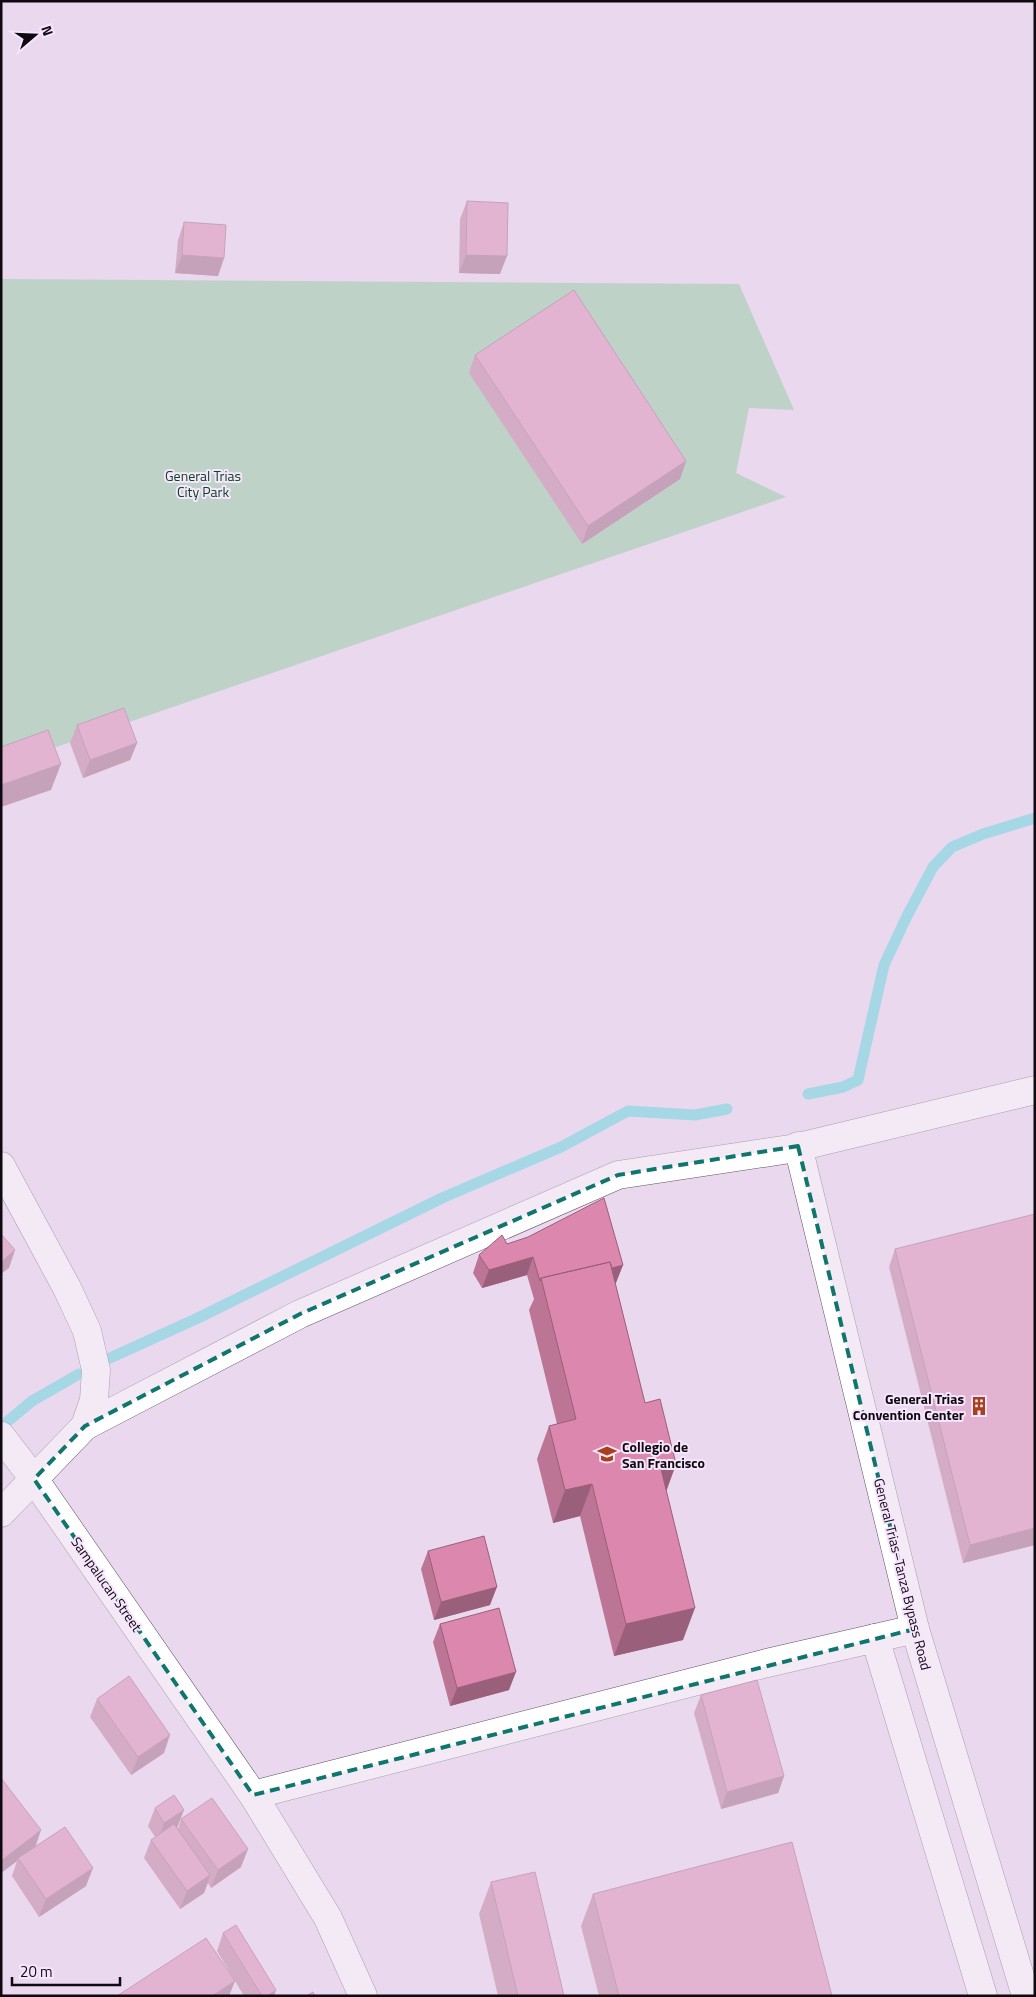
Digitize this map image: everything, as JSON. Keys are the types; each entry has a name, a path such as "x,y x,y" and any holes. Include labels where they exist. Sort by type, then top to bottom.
{"street":[{"path":"1,1513 84,1426 300,1314 618,1175 798,1146 1035,1090"},
{"name":"General Trias–Tanza Bypass Road","path":"798,1146 914,1629 1026,1996"},
{"path":"1,1166 67,1288 87,1331 96,1370 94,1400 84,1426"},
{"name":"Sampalucan Street","path":"1,1436 34,1479 253,1795 328,1918 363,1996"},
{"path":"253,1795 758,1666 914,1629"},
{"path":"875,1638 983,1996"}],"highlighted area":[{"path":"798,1146 915,1629 253,1795 34,1479 85,1426 300,1314 618,1175"}],"green space":[{"name":"General Trias City Park","path":"1,279 739,284 794,410 749,408 736,473 786,497 1,766"}],"building":[{"path":"467,201 508,203 507,256 466,255"},
{"path":"184,222 226,225 224,258 182,255"},
{"path":"574,290 686,461 588,526 475,355"},
{"path":"124,708 137,743 90,760 77,725"},
{"path":"48,730 61,764 1,785 1,747"},
{"path":"604,1198 623,1265 612,1268 610,1262 541,1278 540,1281 533,1257 489,1270 479,1255 502,1235 507,1244 528,1237"},
{"name":"General Trias Convention Center","path":"1035,1214 1035,1528 970,1545 895,1249"},
{"path":"1,1234 15,1250 1,1262"},
{"path":"610,1262 645,1403 660,1399 676,1464 661,1469 695,1608 626,1624 592,1484 565,1490 549,1426 576,1419 541,1278"},
{"path":"484,1536 497,1587 441,1602 428,1551"},
{"path":"499,1608 516,1672 457,1688 440,1624"},
{"path":"129,1676 170,1735 138,1757 97,1699"},
{"path":"757,1680 784,1776 727,1792 701,1695"},
{"path":"1,1778 41,1830 1,1861"},
{"path":"174,1795 184,1810 164,1823 155,1808"},
{"path":"212,1798 248,1849 218,1870 181,1819"},
{"path":"174,1824 210,1875 187,1891 151,1840"},
{"path":"65,1827 93,1868 46,1899 18,1858"},
{"path":"792,1842 832,1996 619,1996 593,1894"},
{"path":"535,1872 564,1996 518,1996 491,1882"},
{"path":"236,1925 276,1990 267,1996 262,1996 223,1933"},
{"path":"206,1938 235,1981 212,1996 117,1996"},
{"path":"313,1992 315,1996 306,1996"}],"waterway":[{"path":"808,1094 843,1087 858,1080 884,965 933,867 952,847 983,834 1035,818"},
{"path":"110,1358 198,1318 442,1198 561,1147 628,1111 695,1115 727,1109"},
{"path":"8,1421 32,1401 79,1374"}],"place":[{"name":"General Trias Convention Center","path":"979,1406"},
{"name":"Collegio de San Francisco","path":"607,1454"}]}
